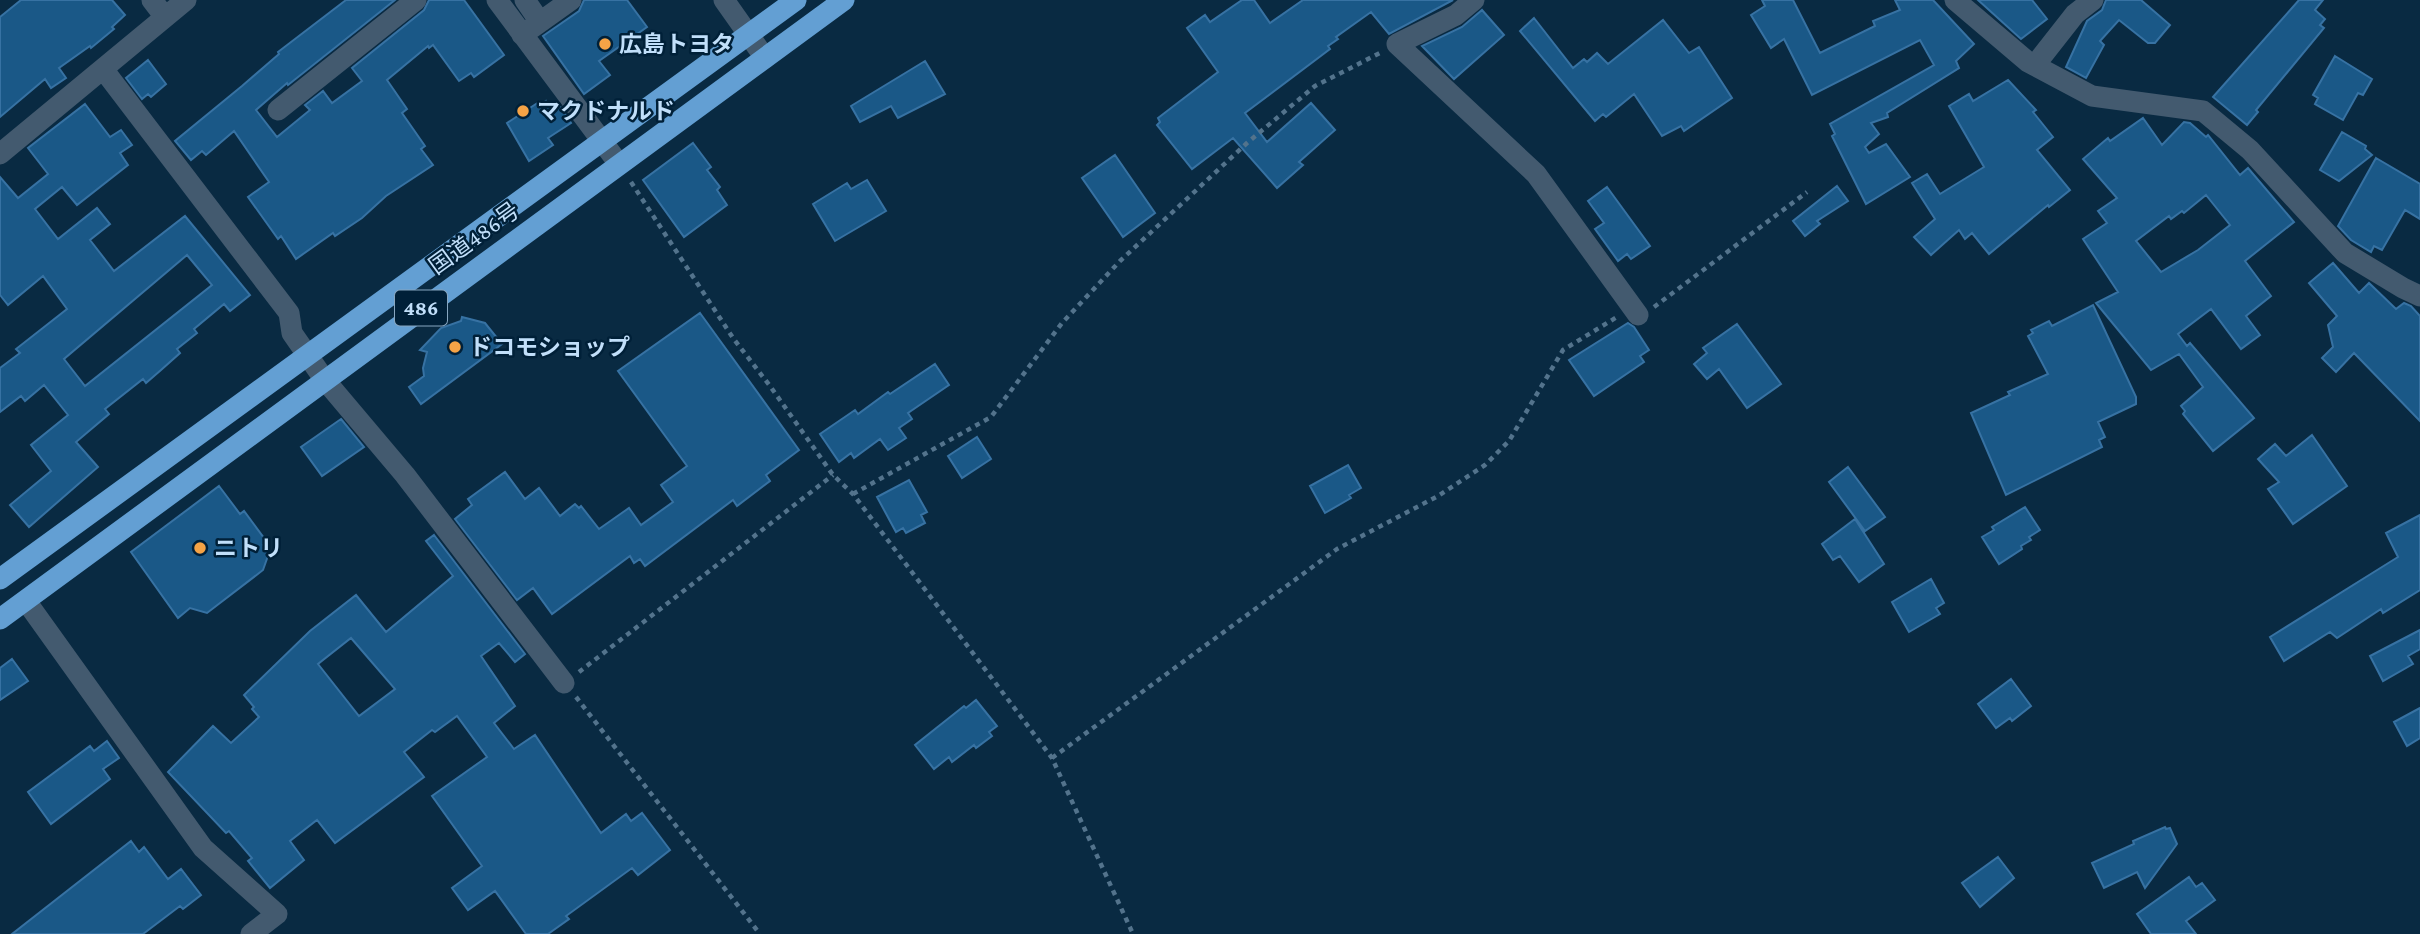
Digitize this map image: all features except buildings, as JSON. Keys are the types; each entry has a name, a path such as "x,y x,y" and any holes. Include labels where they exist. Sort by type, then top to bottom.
{"highway":[{"name":"国道486号","path":"0,579 796,0"},
{"name":"国道486号","path":"0,619 844,0"}],"street":[{"path":"152,0 166,18"},
{"path":"3,146 103,69 186,0"},
{"path":"278,110 416,0"},
{"path":"497,0 619,164"},
{"path":"525,0 540,22"},
{"path":"522,35 571,0"},
{"path":"724,0 765,58"},
{"path":"1474,0 1455,15 1397,44 1536,174 1639,315"},
{"path":"1955,0 2035,65 2092,96 2203,111 2250,150 2345,253 2420,296"},
{"path":"2035,65 2075,14 2093,0"},
{"path":"103,69 289,313 292,333 324,379 405,475 564,683"},
{"path":"26,601 202,848 277,914 251,934"}],"path":[{"path":"853,494 991,417 1062,323 1120,261 1247,143 1315,86 1397,44"},
{"path":"619,164 733,338 833,475 853,494 1052,758 1133,934"},
{"path":"1052,758 1337,549 1438,496 1485,465 1509,441 1563,350 1621,314 1639,315 1650,311 1807,192"},
{"path":"760,934 564,683 833,475"}],"place":[{"name":"広島トヨタ","path":"605,44"},
{"name":"マクドナルド","path":"523,111"},
{"name":"ドコモショップ","path":"455,347"},
{"name":"ニトリ","path":"200,548"}]}
